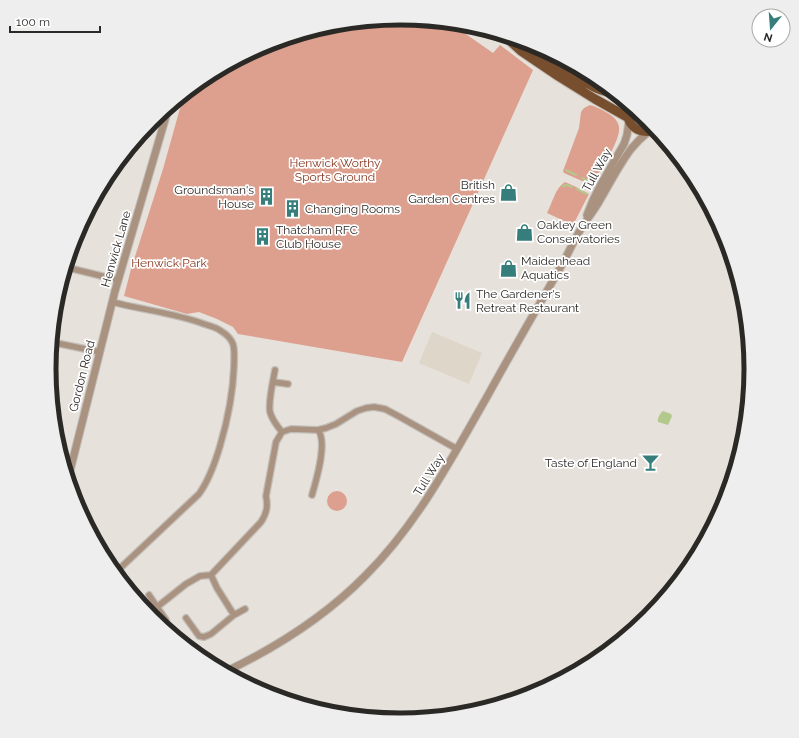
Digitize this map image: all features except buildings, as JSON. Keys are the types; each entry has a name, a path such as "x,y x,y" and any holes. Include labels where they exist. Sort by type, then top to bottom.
{"main road":[{"path":"538,54 576,78 601,90"},
{"path":"562,69 595,99 628,119 637,129 648,132"},
{"path":"627,111 628,119"}],"street":[{"name":"Henwick Lane","path":"120,569 199,494 203,488 217,456 226,424 234,377 233,344 221,330 185,317 112,302 166,117"},
{"name":"Tull Way","path":"582,228 593,200 624,144 627,136 628,119"},
{"name":"Tull Way","path":"231,669 259,656 295,634 325,611 362,580 389,550 412,521 457,450 582,228 598,204 615,173 630,150 651,134"},
{"path":"71,268 118,280"},
{"name":"Gordon Road","path":"71,469 112,302"},
{"path":"56,343 100,352"},
{"path":"275,370 270,411 273,419 282,432"},
{"path":"273,382 288,384"},
{"path":"157,607 186,584 200,576 211,575 261,522 265,516 267,505 266,496 276,442 282,432 291,429 318,430 336,424 357,411 366,408 385,409 457,450"},
{"path":"312,495 317,478 322,448 320,433 318,430"},
{"path":"211,575 217,588 234,615"},
{"path":"150,596 166,620"},
{"path":"186,618 199,636 204,638 234,615 245,609"}],"shaded area":[{"path":"432,332 482,353 469,384 419,363"},
{"path":"663,411 671,414 672,416 668,425 658,422 659,416"}],"green space":[{"name":"Henwick Worthy Sports Ground","path":"400,25 444,28 462,31 493,53 500,45 533,70 402,362 238,334 233,327 199,312 187,314 124,296 131,269 163,169 181,103 208,83 247,60 289,43 310,37 355,28 377,26"},
{"path":"590,105 599,108 616,119 619,127 619,133 614,147 592,184 564,173 563,171 579,128 581,112 584,108"},
{"path":"634,117 644,127 639,125"},
{"path":"565,182 589,194 573,225 547,213 556,192"},
{"path":"337,491 344,494 347,501 344,508 337,511 330,508 327,501 330,494"}],"waterway":[{"path":"566,170 576,175"},
{"path":"582,178 588,181"},
{"path":"563,186 566,185 572,187"},
{"path":"577,189 587,194"}],"place":[{"name":"British Garden Centres","path":"508,192"},
{"name":"Groundsman's House","path":"267,197"},
{"name":"Changing Rooms","path":"292,209"},
{"name":"Oakley Green Conservatories","path":"524,232"},
{"name":"Thatcham RFC Club House","path":"263,237"},
{"name":"Maidenhead Aquatics","path":"508,268"},
{"name":"The Gardener's Retreat Restaurant","path":"463,301"},
{"name":"Taste of England","path":"650,463"}],"park label":[{"name":"Henwick Park","path":"169,263"}]}
